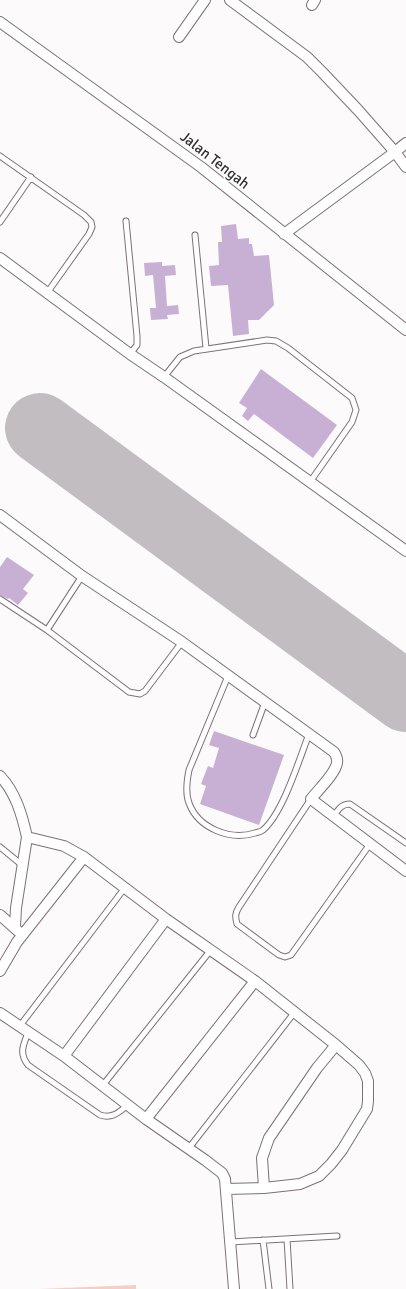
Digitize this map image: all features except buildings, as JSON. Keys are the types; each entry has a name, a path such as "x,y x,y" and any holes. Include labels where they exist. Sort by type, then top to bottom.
{"street":[{"path":"179,37 205,0"},
{"path":"230,0 307,57 353,105 395,152 406,167"},
{"name":"Jalan Tengah","path":"0,22 201,167 406,330"},
{"path":"284,234 406,143"},
{"path":"0,258 130,354 406,551"},
{"path":"0,517 82,576 182,642 334,752 338,757 334,770 311,799 406,871"},
{"path":"0,776 14,796 22,816 27,837 22,865 15,927"},
{"path":"27,837 64,846 84,857 166,920 255,981 336,1045 359,1065 365,1073 368,1081 367,1109 342,1150 320,1176 300,1184 264,1188 226,1189"},
{"path":"0,972 22,935 84,857"},
{"path":"0,915 15,927 22,935"},
{"path":"64,1056 166,920"},
{"path":"146,1119 255,981"},
{"path":"0,1013 64,1056 146,1119 189,1148 222,1173 226,1179 234,1289"},
{"path":"264,1188 262,1158 269,1138 317,1068 336,1045"}],"lane":[{"path":"0,156 84,215 91,222 92,227 89,234 47,293"},
{"path":"0,222 31,177"},
{"path":"126,221 137,336 137,345 130,354"},
{"path":"195,235 206,348"},
{"path":"164,377 180,357 206,348 267,340 276,341 288,348 352,398 356,410 352,422 310,482"},
{"path":"47,630 82,576"},
{"path":"0,599 47,630 129,692 134,694 140,694 145,691 182,642"},
{"path":"228,676 188,770 188,802 195,815 203,822 220,833 232,835 243,836 263,831 278,812 309,734"},
{"path":"253,735 265,702"},
{"path":"311,799 236,912 235,918 237,924 279,955 285,957 291,955 370,844"},
{"path":"334,816 341,807 345,804 350,804 406,843"},
{"path":"0,847 22,865"},
{"path":"19,1027 124,889"},
{"path":"103,1085 210,950"},
{"path":"189,1148 294,1013"},
{"path":"28,1033 22,1046 22,1054 24,1061 28,1065 100,1115 106,1117 116,1115 128,1105"},
{"path":"231,1242 337,1236"},
{"path":"287,1239 290,1289"},
{"path":"263,1240 269,1289"}],"shaded area":[{"path":"136,1285 136,1289 39,1289"}],"runway":[{"path":"40,428 406,697"}]}
